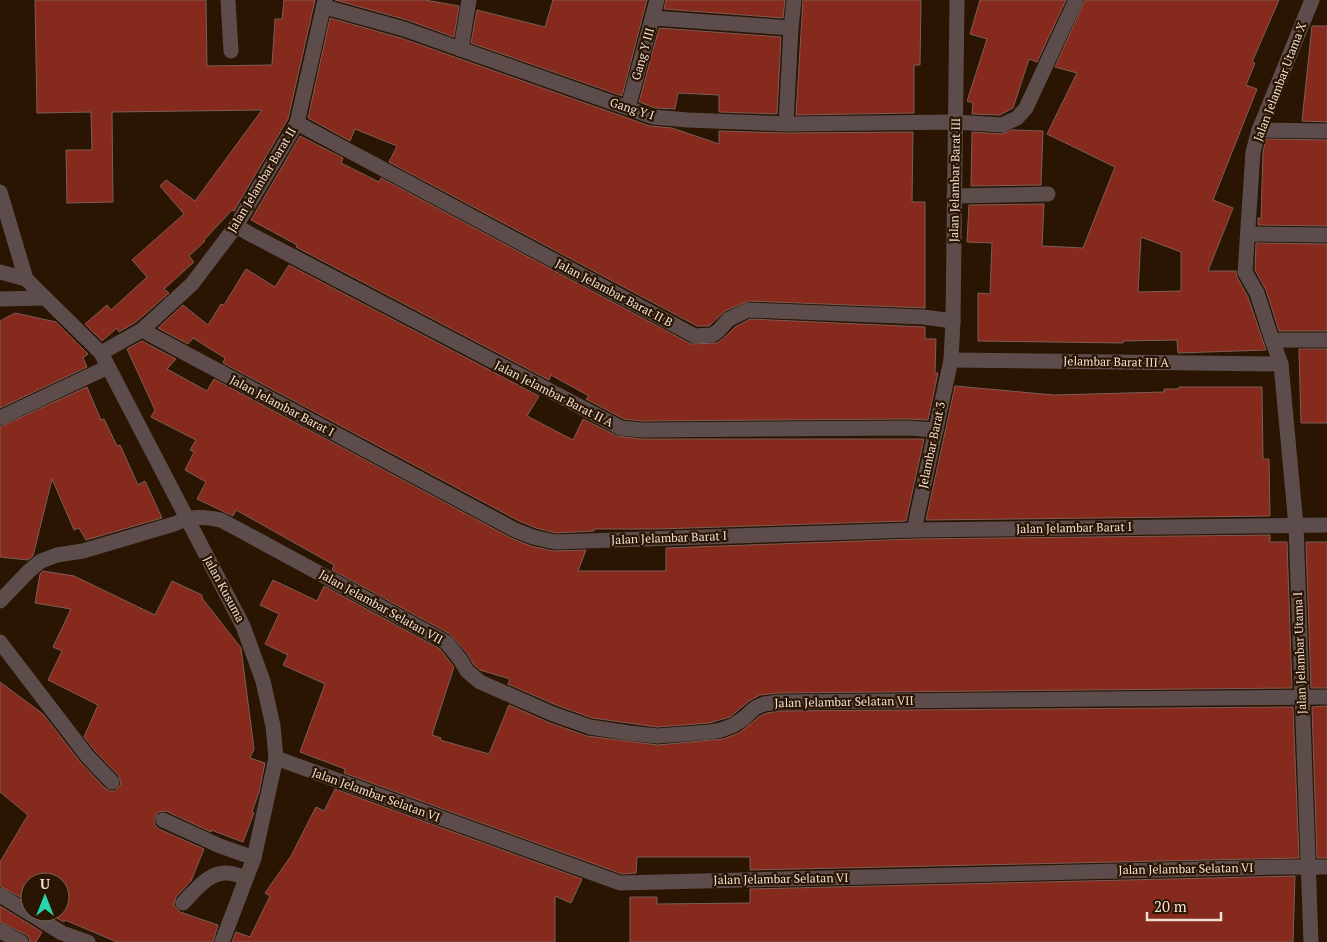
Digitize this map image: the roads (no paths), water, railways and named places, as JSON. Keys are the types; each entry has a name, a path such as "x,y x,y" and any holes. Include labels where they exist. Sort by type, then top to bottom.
{"street":[{"path":"228,0 231,51"},
{"path":"461,49 469,0"},
{"name":"Gang Y III","path":"628,108 658,0"},
{"path":"786,124 794,0"},
{"name":"Jalan Jelambar Barat III","path":"951,360 957,0"},
{"name":"Gang Y I","path":"325,4 404,29 653,117 786,124 955,122 1002,125 1017,118 1026,108 1076,0"},
{"name":"Jalan Jelambar Utama X","path":"1281,364 1257,293 1245,272 1253,152 1259,130 1312,0"},
{"name":"Jalan Jelambar Barat II","path":"142,330 192,284 236,226 297,123 325,4"},
{"path":"654,18 791,28"},
{"name":"Jalan Jelambar Barat II B","path":"297,123 694,336 712,335 725,325 729,319 748,310 922,317 953,321"},
{"path":"1259,130 1327,131"},
{"name":"Jalan Kusuma","path":"0,192 26,279 101,353 243,626 265,690 273,726 276,758 254,858 222,942"},
{"path":"954,196 1048,194"},
{"name":"Jalan Jelambar Barat II A","path":"236,226 621,428 642,430 898,428 936,430"},
{"path":"1248,234 1327,235"},
{"name":"Jalan Kusuma","path":"0,272 26,279"},
{"path":"0,299 45,298"},
{"path":"101,353 142,330"},
{"name":"Jalan Jelambar Barat I","path":"142,330 515,530 533,537 555,542 914,530 1327,525"},
{"path":"1272,340 1327,340"},
{"name":"Jelambar Barat 3","path":"914,530 951,360"},
{"name":"Jelambar Barat III A","path":"951,360 1281,364"},
{"name":"Jalan Jelambar Utama I","path":"1281,364 1296,526 1311,942"},
{"path":"0,418 108,367"},
{"name":"Jalan Jelambar Selatan VII","path":"186,518 203,516 221,520 446,642 467,671 480,682 553,714 590,727 657,736 721,730 744,718 755,708 764,704 779,702 1327,697"},
{"path":"0,601 41,561 56,555 92,548 174,524 186,518"},
{"path":"0,642 88,757 112,782"},
{"name":"Jalan Jelambar Selatan VI","path":"276,758 620,883 1283,866 1327,867"},
{"path":"163,820 220,846 254,858"},
{"path":"183,903 206,880 215,874 228,873 246,878"},
{"path":"0,896 56,938 88,942"},
{"path":"0,931 21,942"}]}
